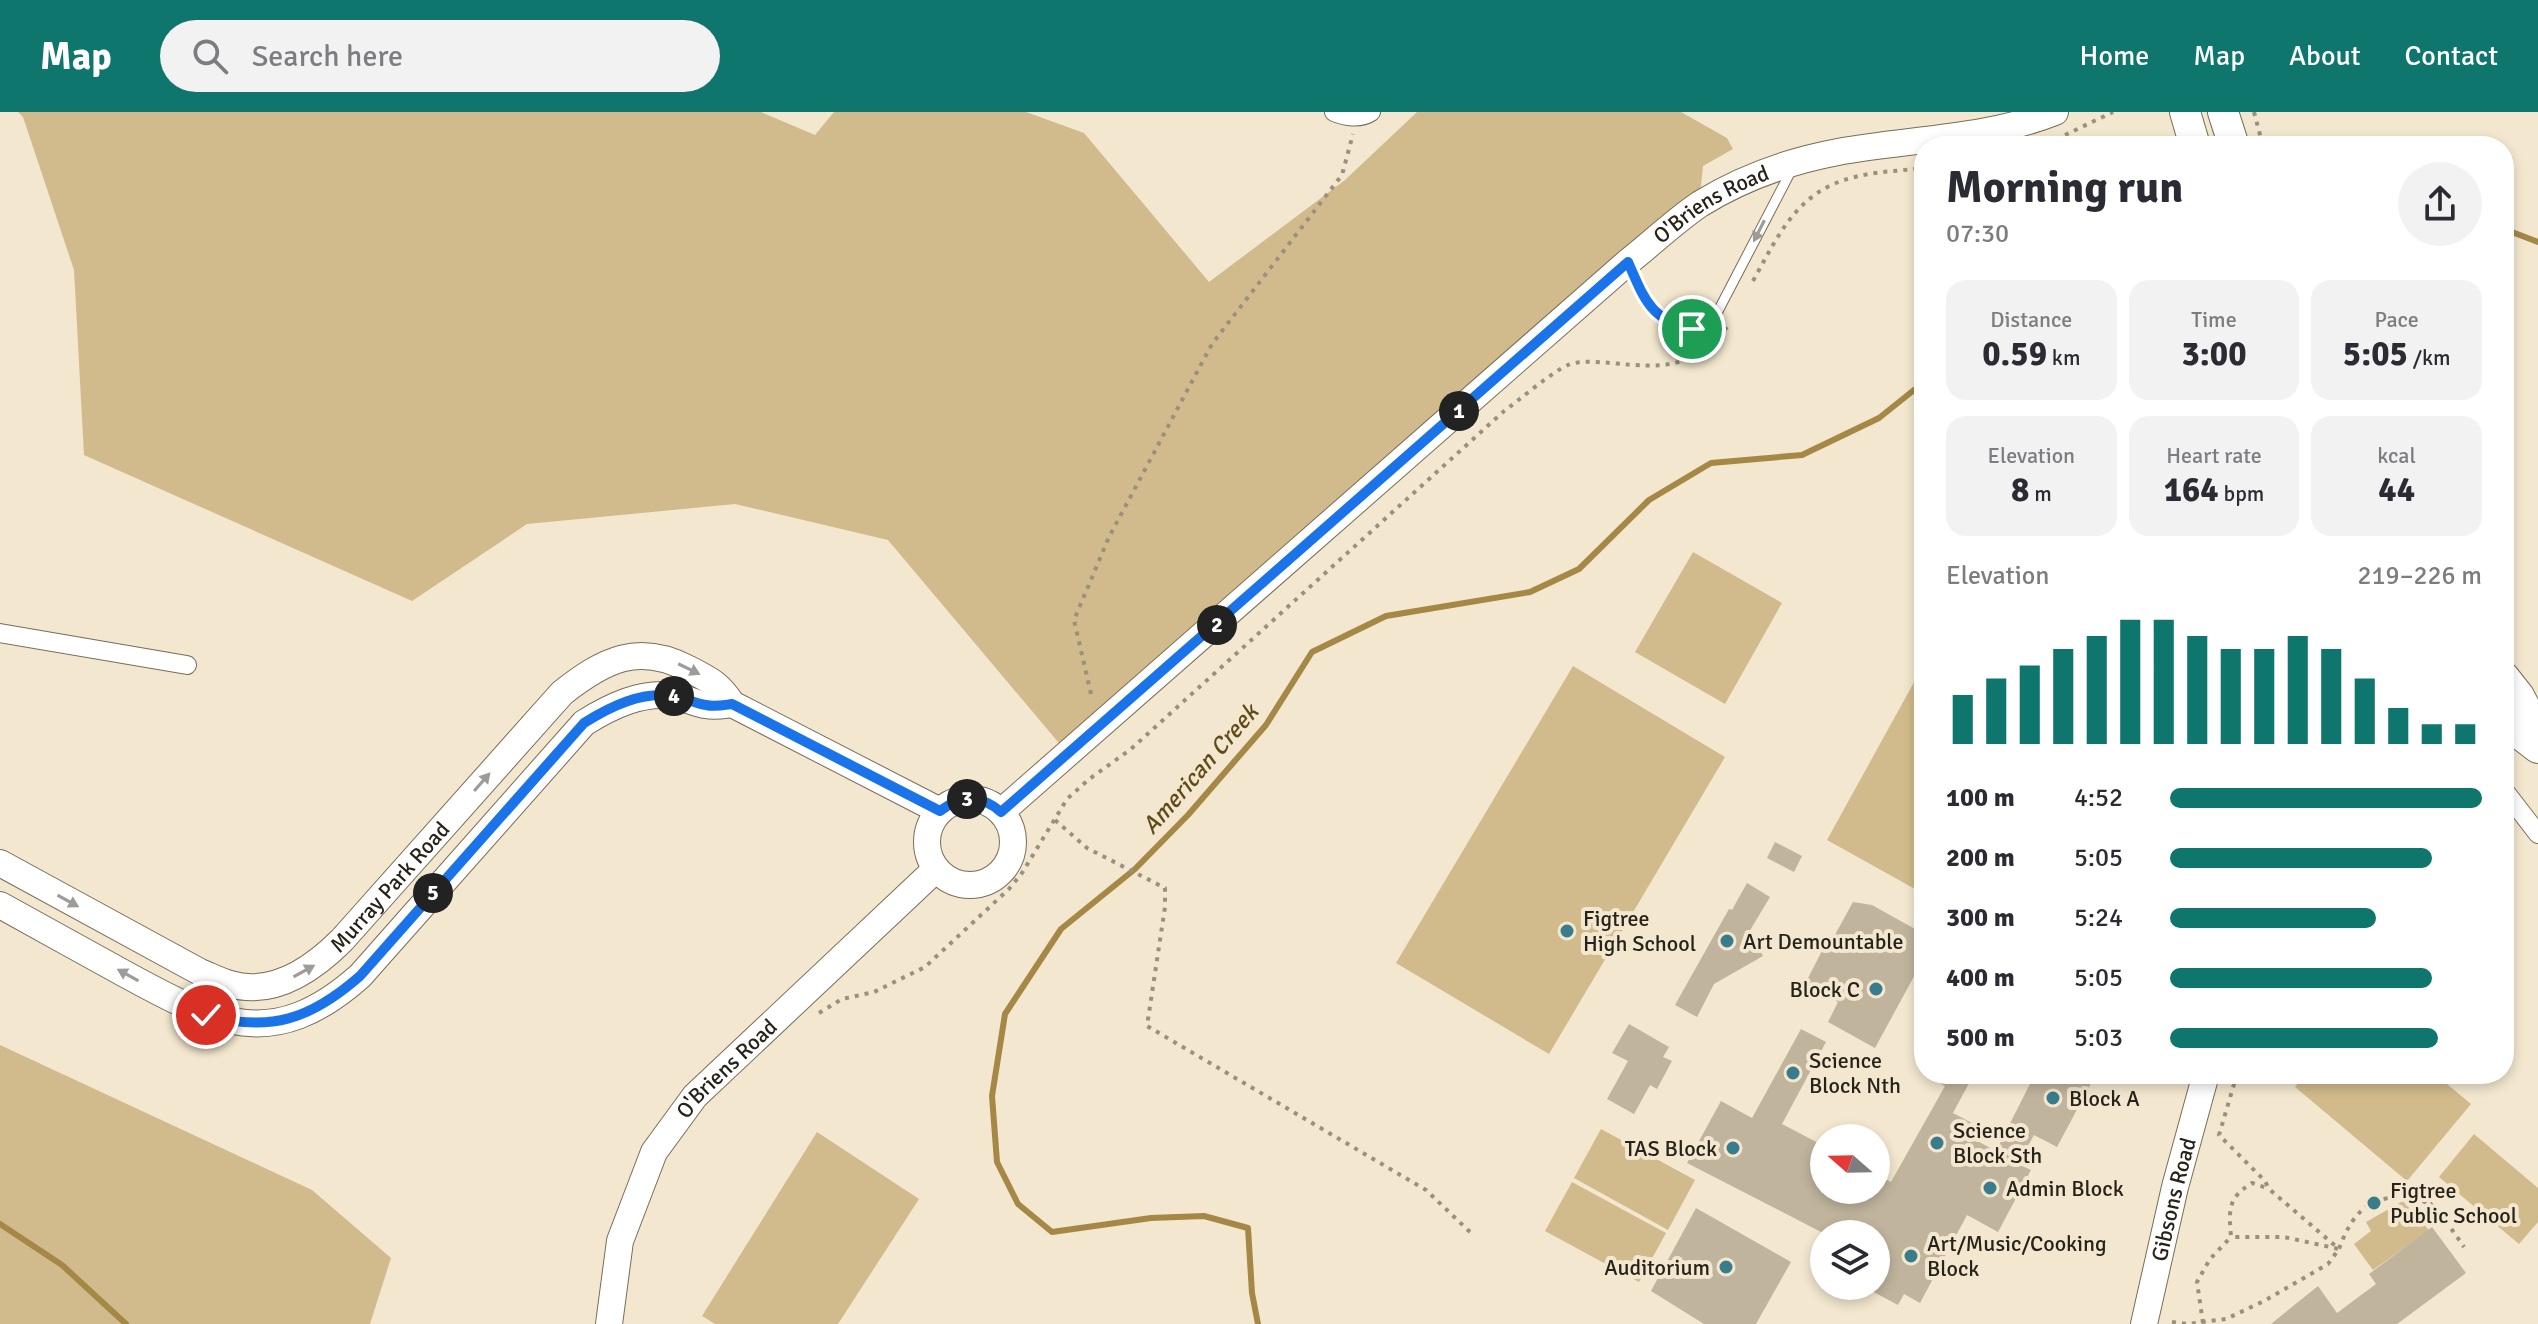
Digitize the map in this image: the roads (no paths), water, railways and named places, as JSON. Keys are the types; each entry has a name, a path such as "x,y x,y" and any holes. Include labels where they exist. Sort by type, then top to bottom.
{"main road":[{"path":"2223,112 2231,136"},
{"path":"2186,114 2192,136"},
{"path":"2514,690 2538,732"},
{"path":"2514,730 2538,748"}],"street":[{"path":"1334,112 1344,117 1363,114"},
{"name":"O'Briens Road","path":"1920,136 2007,119 2058,125"},
{"name":"O'Briens Road","path":"1001,812 1628,262 1699,205 1742,183 1795,162 1914,137"},
{"path":"0,633 187,665"},
{"name":"Murray Park Road","path":"0,863 171,957 231,985 255,987 279,983 320,962 342,940 562,693 587,674 627,656 645,655 681,665 719,684 732,704 940,811"},
{"name":"Murray Park Road","path":"0,905 183,1005 247,1024 283,1021 307,1013 343,991 360,976 584,723 627,701 650,696 675,696 709,706 732,704"},
{"path":"972,799 993,805 1001,812 1012,830 1013,845 1010,860 1001,872 989,881 960,885 935,870 926,845 932,820 940,811 950,804 972,799"},
{"path":"2514,803 2538,834"},
{"name":"O'Briens Road","path":"609,1324 620,1241 654,1152 695,1096 935,870"},
{"path":"229,1021 231,985"},
{"name":"Gibsons Road","path":"2144,1324 2179,1172 2203,1084"}],"lane":[{"path":"1628,262 1652,310 1678,326 1692,329 1706,325 1716,315 1795,162"}],"waterway":[{"name":"American Creek","path":"2514,233 2538,242"},
{"name":"American Creek","path":"1258,1324 1252,1293 1248,1228 1204,1216 1151,1218 1052,1232 1018,1204 997,1162 992,1096 1005,1014 1061,929 1135,869 1188,815 1266,725 1312,652 1386,616 1530,592 1579,569 1649,500 1711,463 1802,455 1879,418 1914,390"},
{"path":"0,1224 62,1265 126,1324"}],"place":[{"name":"Figtree High School","path":"1567,931"},
{"name":"Art Demountable","path":"1727,941"},
{"name":"Block C","path":"1876,989"},
{"name":"Science Block Nth","path":"1793,1073"},
{"name":"Block A","path":"2053,1098"},
{"name":"Science Block Sth","path":"1937,1143"},
{"name":"TAS Block","path":"1733,1148"},
{"name":"Admin Block","path":"1990,1188"},
{"name":"Figtree Public School","path":"2374,1203"},
{"name":"Art/Music/Cooking Block","path":"1911,1256"},
{"name":"Auditorium","path":"1726,1267"}]}
